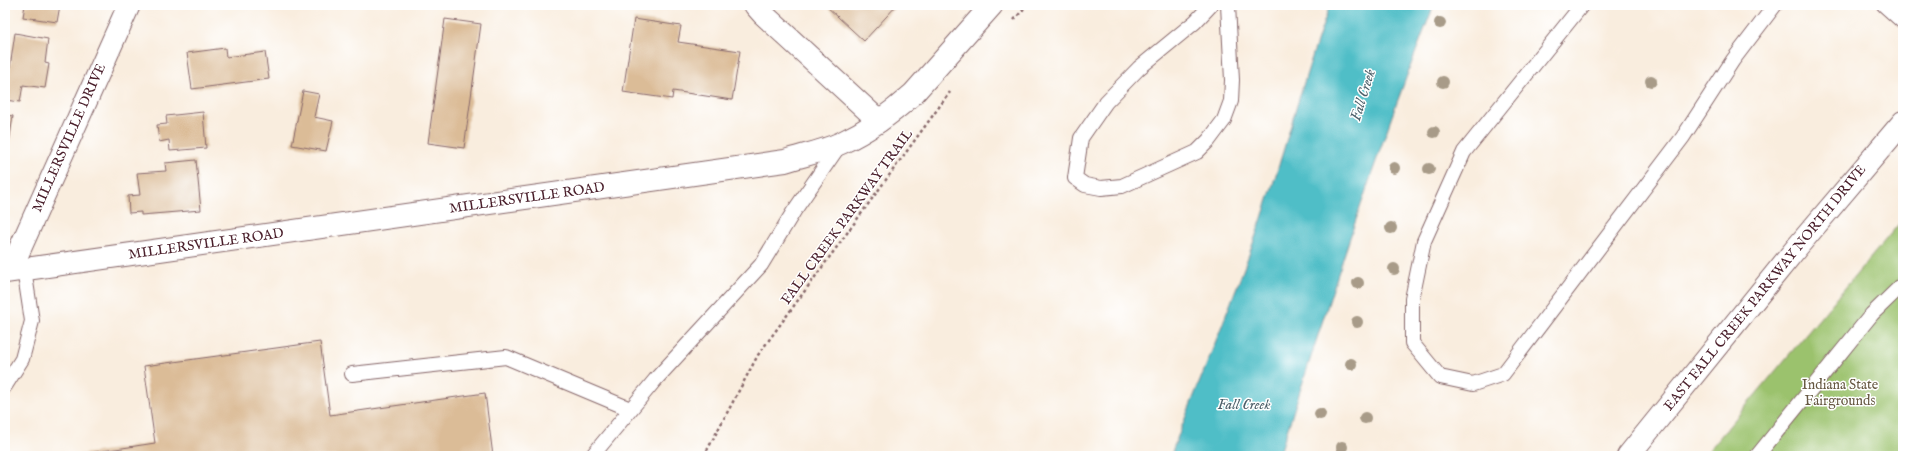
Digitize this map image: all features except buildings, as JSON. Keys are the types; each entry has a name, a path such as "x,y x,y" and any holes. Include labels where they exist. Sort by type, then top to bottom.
{"street":[{"name":"MILLERSVILLE DRIVE","path":"13,271 129,5"},
{"path":"755,5 879,120"},
{"name":"MILLERSVILLE ROAD","path":"13,271 785,161 841,143 900,106 913,94 992,5"},
{"name":"EAST FALL CREEK PARKWAY NORTH DRIVE","path":"1628,456 1798,246 1903,122"}],"lane":[{"path":"1211,5 1195,22 1139,68 1106,102 1081,138 1075,178 1085,185 1101,188 1122,186 1198,152 1209,140 1224,120 1230,101 1232,80 1228,5"},
{"path":"1582,5 1464,152 1424,241 1412,300 1412,343 1440,377 1473,384 1503,374 1683,137 1733,60 1775,5"},
{"path":"1884,5 1903,22"},
{"path":"592,456 630,409 762,265 794,211 841,143"},
{"path":"5,386 22,359 32,322 13,271"},
{"path":"1757,456 1872,314 1903,284"},
{"path":"352,374 506,357 630,409"}],"path":[{"path":"1012,22 1027,5"},
{"name":"FALL CREEK PARKWAY TRAIL","path":"704,456 758,355 952,90"}],"green space":[{"name":"Indiana State Fairgrounds","path":"1903,219 1903,456 1704,456"}],"water":[{"name":"Fall Creek","path":"1330,5 1434,5 1412,61 1372,173 1279,456 1172,456 1173,449 1252,247"}]}
